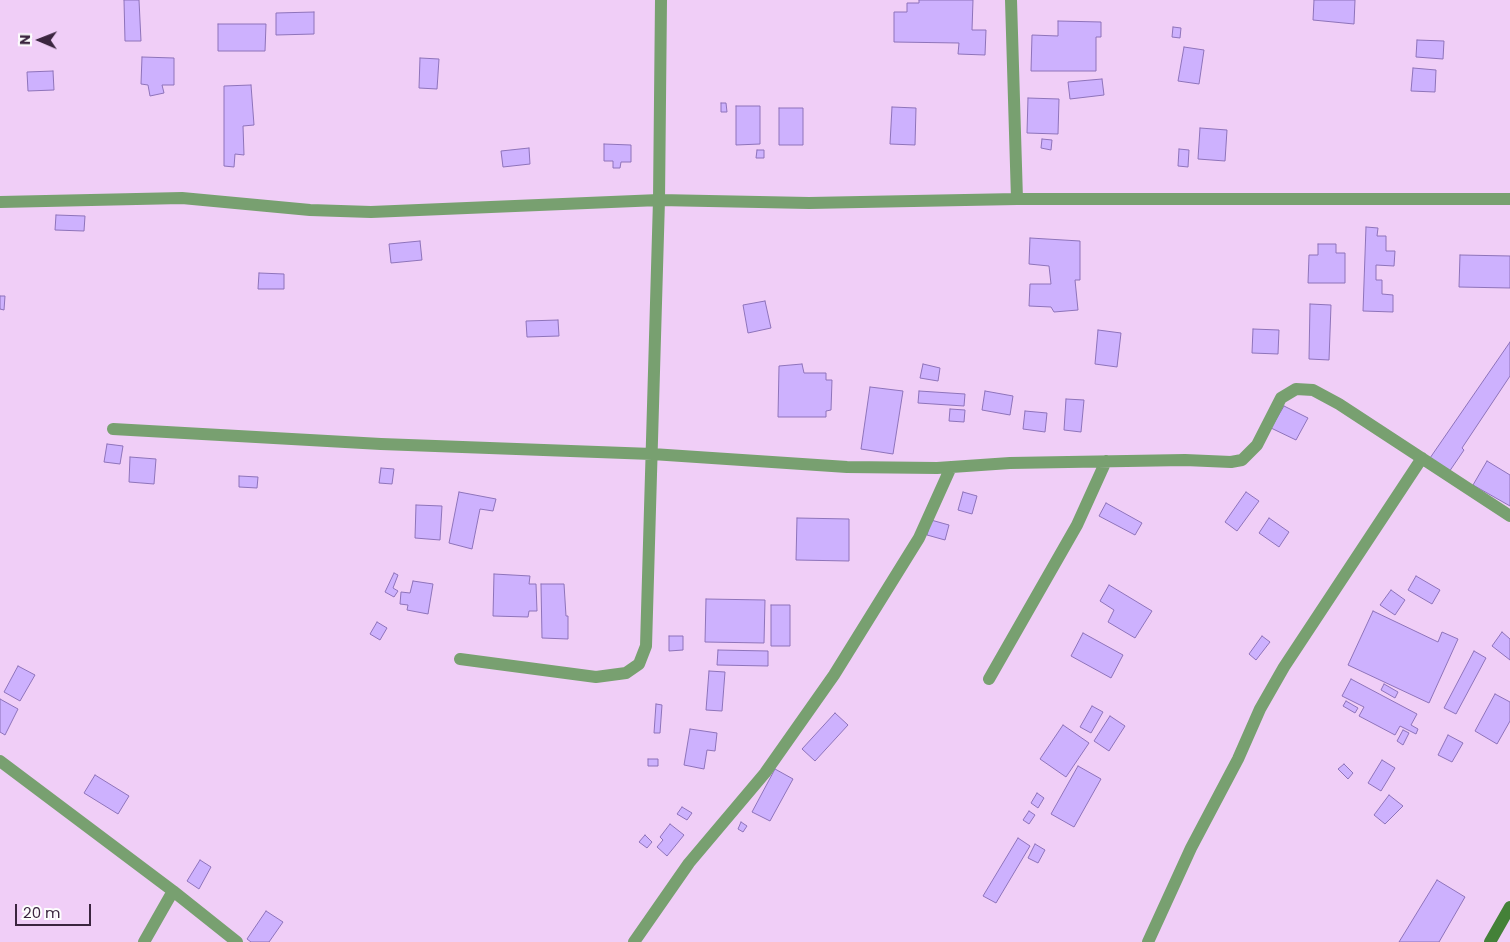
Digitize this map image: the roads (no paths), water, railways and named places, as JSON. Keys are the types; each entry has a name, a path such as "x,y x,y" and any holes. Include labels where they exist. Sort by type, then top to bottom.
{"main road":[{"path":"1490,942 1509,909"}],"street":[{"path":"460,659 596,677 626,673 639,664 646,646 649,615 659,200 660,0"},
{"path":"1011,0 1017,199"},
{"path":"0,202 182,198 310,210 371,212 659,200 809,204 1017,199 1510,199"},
{"path":"113,429 381,444 652,454 791,464 951,467 1010,463 1106,461 1185,460 1231,462 1242,460 1257,445 1281,398 1296,389 1314,390 1339,404 1510,516"},
{"path":"1148,942 1191,848 1238,759 1260,709 1284,667 1422,458"},
{"path":"989,679 1077,524 1106,461"},
{"path":"634,942 690,863 766,773 834,675 919,538 951,467"},
{"path":"0,761 173,891 237,942"},
{"path":"144,942 173,891"}]}
